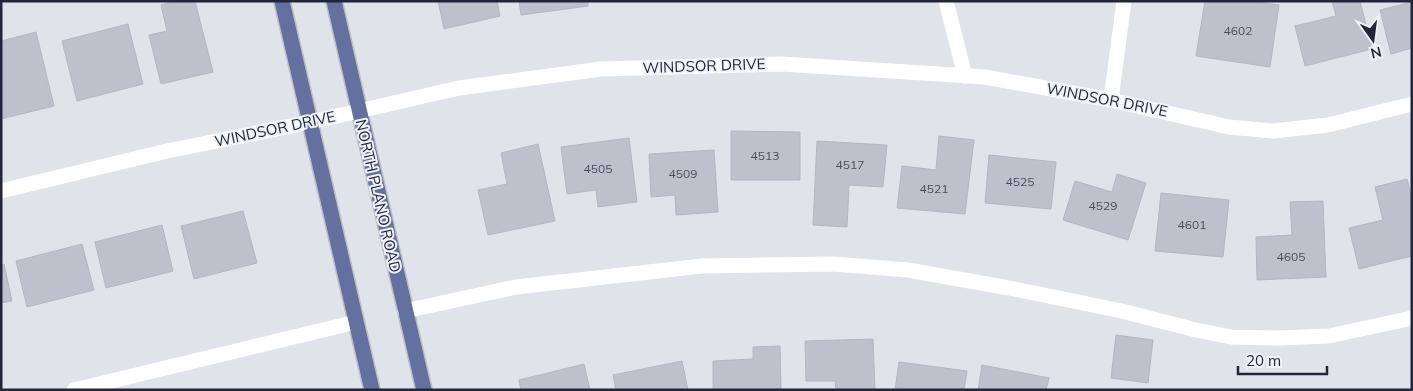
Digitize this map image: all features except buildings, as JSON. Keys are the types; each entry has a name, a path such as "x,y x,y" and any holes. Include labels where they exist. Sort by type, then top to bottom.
{"main road":[{"path":"282,1 372,390"},
{"name":"NORTH PLANO ROAD","path":"334,1 358,112 424,390"}],"street":[{"path":"946,1 964,76"},
{"path":"1111,100 1124,1"},
{"name":"WINDSOR DRIVE","path":"1,191 167,151 358,112 459,88 601,69 782,64 985,77 1111,100 1229,126 1273,131 1328,125 1412,104"},
{"path":"405,311 516,287 702,266 833,264 908,270 1009,288 1122,311 1232,337 1329,336 1412,318"},
{"path":"74,390 356,322"}]}
